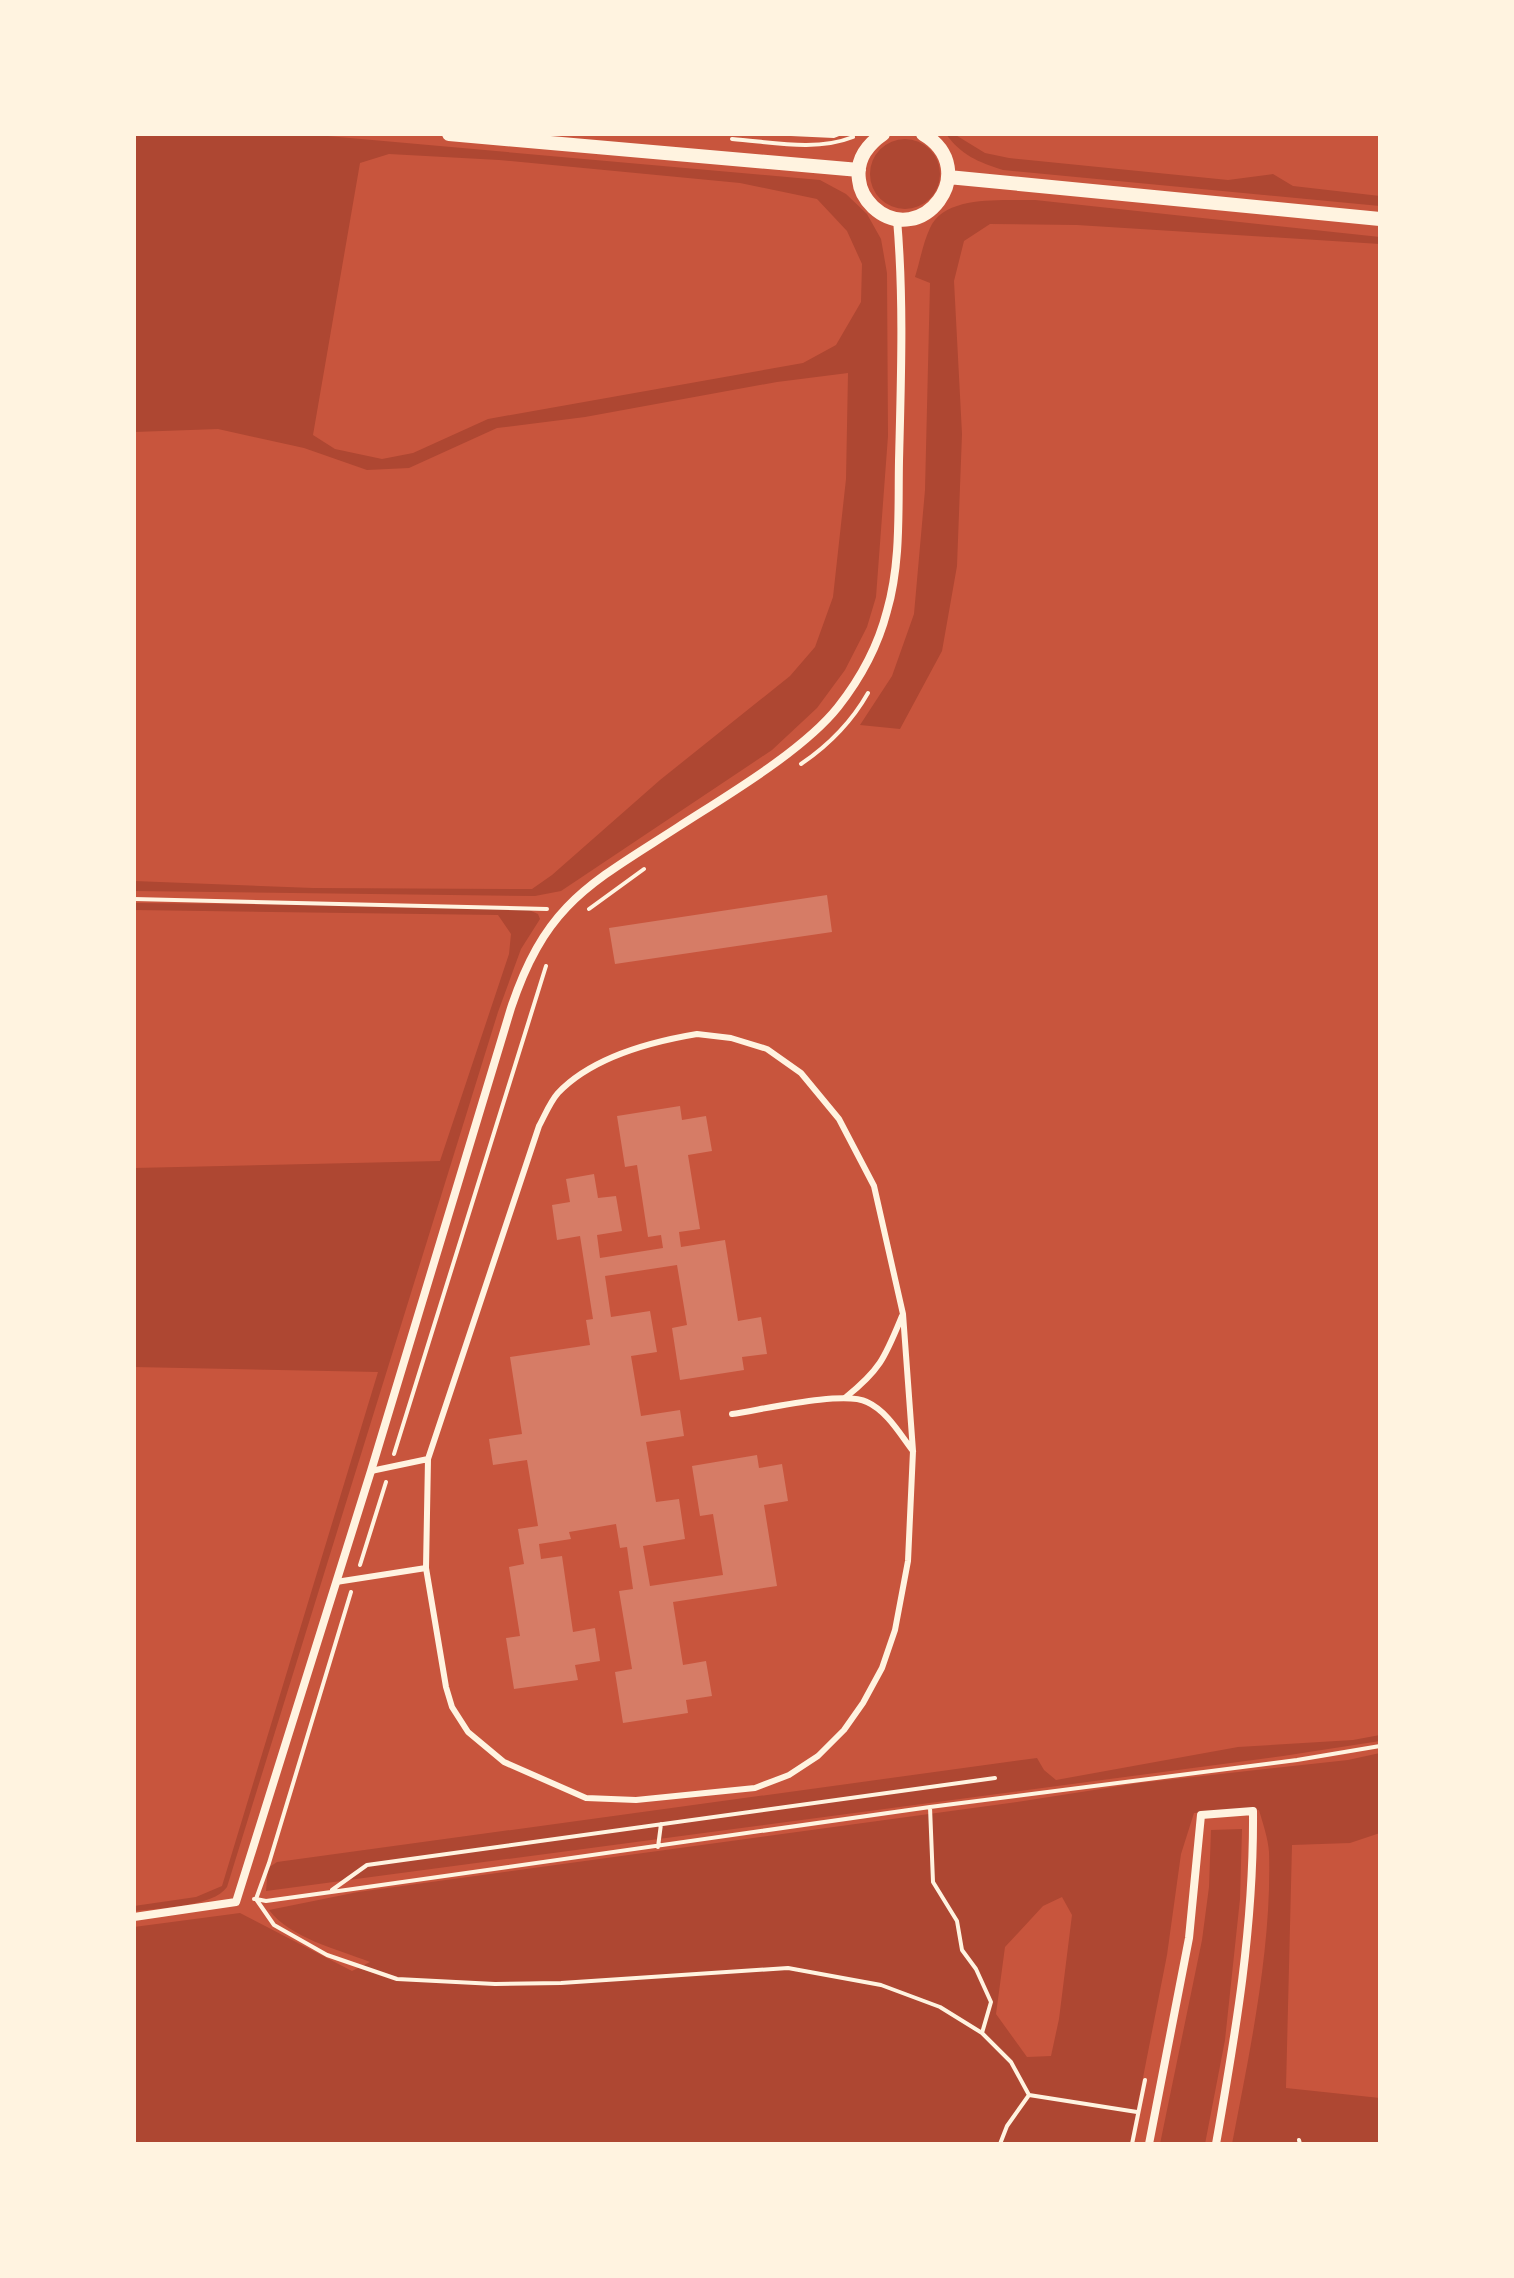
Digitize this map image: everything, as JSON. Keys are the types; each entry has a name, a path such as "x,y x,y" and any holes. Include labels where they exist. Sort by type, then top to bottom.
{"street":[{"path":"449,134 859,170"},
{"path":"883,134 866,148 859,170 862,192 876,210 897,219 918,217 942,197 948,177 941,150 928,136"},
{"path":"948,177 1380,219"},
{"path":"134,1917 236,1902 522,975 534,950 562,910 592,883 687,822 807,738 836,709 865,667 887,612 896,560 903,298 897,219"},
{"path":"1149,2144 1189,1938 1201,1815 1253,1811 1253,1890 1241,2001 1216,2144"}],"lane":[{"path":"697,1034 731,1038 767,1049 801,1073 839,1119 874,1186 903,1314 913,1451 908,1561 895,1630 882,1668 844,1730 818,1756 789,1775 755,1788 636,1800 586,1798 504,1762 468,1732 452,1707 426,1568 428,1459 539,1126 556,1095 579,1075 617,1056 661,1040 697,1034"},
{"path":"846,1397 871,1377 879,1366 903,1314"},
{"path":"732,1414 846,1397 867,1401 890,1420 913,1451"},
{"path":"371,1471 428,1459"},
{"path":"336,1582 426,1568"}],"path":[{"path":"791,134 839,134"},
{"path":"726,139 817,146 835,144 859,134"},
{"path":"134,899 562,910"},
{"path":"1029,2095 1011,2062 982,2033 940,2007 881,1985 788,1968 561,1983 495,1984 397,1979 327,1955 274,1925 256,1899 266,1901 930,1807 1297,1760 1380,1746"},
{"path":"329,1892 367,1865 995,1778"},
{"path":"930,1807 933,1882 957,1921 962,1950 976,1969 991,2002 982,2033"},
{"path":"658,1847 661,1824"},
{"path":"1132,2144 1147,2067"},
{"path":"1029,2095 1137,2112"},
{"path":"1000,2144 1007,2126 1029,2095"}],"shaded area":[{"path":"134,134 305,134 820,180 846,194 867,214 881,239 887,273 888,436 876,597 867,627 845,670 817,708 772,750 561,891 535,896 134,891 134,881 313,888 532,889 552,875 660,780 790,676 815,647 833,597 846,479 848,373 777,382 585,417 497,428 409,468 367,470 304,448 218,429 134,432","holes":["389,154 499,160 740,183 817,199 847,231 862,264 861,302 836,345 803,363 488,419 413,453 382,459 335,449 313,435 360,163"]},
{"path":"946,134 954,134 985,153 1009,158 1228,180 1273,174 1293,186 1380,196 1380,206 1003,170 971,157"},
{"path":"905,139 924,145 934,155 940,174 934,193 924,203 905,209 886,203 876,193 870,174 876,155 886,145"},
{"path":"1035,200 1380,237 1380,244 1077,225 990,224 964,241 954,281 962,434 957,566 942,651 900,729 860,725 892,676 914,614 925,490 930,283 915,277 925,240 938,217 962,204"},
{"path":"134,903 503,907 529,910 538,914 540,919 521,949 498,1012 227,1887 220,1894 198,1903 134,1911 134,1906 196,1897 222,1886 378,1372 134,1367 134,1168 440,1161 509,954 511,934 498,915 134,910"},
{"path":"1380,1735 1380,1741 1283,1756 266,1891 268,1868 277,1862 1037,1758 1044,1770 1056,1780 1238,1747 1353,1740"},
{"path":"1380,1753 1380,1833 1350,1843 1292,1845 1286,2088 1380,2098 1380,2144 1232,2144 1258,1999 1267,1925 1269,1852 1259,1810 1194,1813 1181,1854 1167,1955 1130,2144 134,2144 134,1927 240,1913 352,1971 370,1962 301,1935 269,1910 358,1892 1139,1783 1348,1760","holes":["1062,1897 1072,1915 1059,2019 1051,2056 1027,2057 996,2014 1005,1947 1043,1906"]},
{"path":"1242,1829 1240,1899 1225,2040 1205,2144 1160,2144 1202,1940 1209,1887 1211,1830"}],"building":[{"path":"827,895 832,932 615,964 609,928"},
{"path":"680,1106 682,1120 706,1116 712,1151 688,1155 700,1229 679,1232 681,1247 725,1240 738,1321 761,1317 767,1354 742,1357 744,1370 680,1380 672,1328 687,1325 677,1265 605,1276 611,1317 650,1311 657,1352 631,1356 641,1416 680,1410 684,1436 646,1442 656,1502 679,1499 685,1539 643,1546 650,1586 723,1575 713,1514 700,1516 692,1466 757,1455 759,1468 782,1464 788,1501 764,1505 777,1586 673,1602 683,1665 706,1661 712,1696 686,1700 688,1713 623,1723 615,1672 632,1669 619,1591 633,1589 627,1547 620,1548 616,1524 569,1532 571,1539 539,1544 541,1559 562,1556 573,1632 595,1628 600,1661 575,1665 578,1680 514,1689 506,1638 520,1636 509,1567 524,1564 518,1529 538,1526 527,1460 493,1465 489,1439 522,1434 510,1357 590,1345 586,1320 593,1319 580,1236 557,1240 552,1205 570,1202 566,1179 594,1174 598,1198 616,1196 622,1231 597,1235 600,1258 663,1248 661,1235 648,1237 637,1165 625,1167 617,1116"}]}
